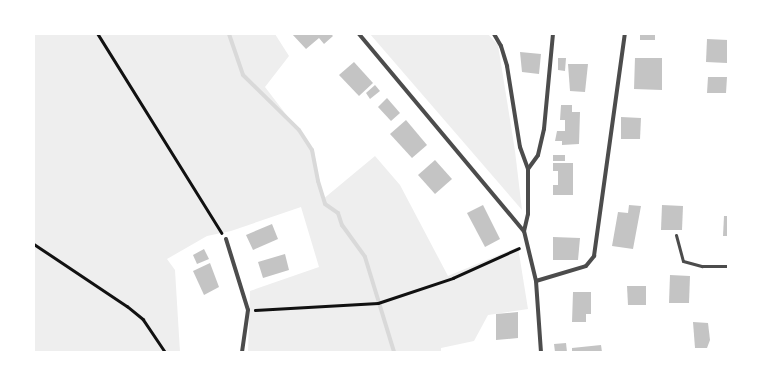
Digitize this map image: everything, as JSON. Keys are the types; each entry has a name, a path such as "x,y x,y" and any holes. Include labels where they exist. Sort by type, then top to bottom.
{"street":[{"path":"359,34 524,232"},
{"path":"494,34 501,46 507,66 520,147 528,169 528,214 524,232 536,281 541,352"},
{"path":"528,169 538,155 544,130 553,34"},
{"path":"536,281 586,266 594,256 625,34"},
{"path":"226,239 248,310 242,352"}],"lane":[{"path":"676,235 684,261 702,266 728,266"}],"path":[{"path":"98,34 226,239"},
{"path":"34,244 127,306 143,319 165,352"},
{"path":"248,310 378,303 453,278 527,245"}],"shaded area":[{"path":"34,34 275,34 289,56 265,87 314,151 322,200 375,156 400,185 448,276 518,247 528,309 488,315 474,341 441,348 441,352 248,352 250,291 319,267 301,207 231,231 207,236 167,259 175,270 180,352 34,352"},
{"path":"370,34 488,34 498,45 515,151 522,210"}],"building":[{"path":"292,34 331,34 333,36 324,44 319,38 306,49"},
{"path":"640,34 655,34 655,40 640,40"},
{"path":"707,39 728,40 727,63 706,62"},
{"path":"520,52 541,54 539,74 522,72"},
{"path":"558,58 566,58 565,71 558,70"},
{"path":"635,58 662,58 662,90 634,89"},
{"path":"354,62 373,83 359,96 339,75"},
{"path":"568,64 588,64 585,92 570,91"},
{"path":"708,77 727,77 726,93 707,93"},
{"path":"375,85 380,91 370,99 366,93"},
{"path":"387,98 400,113 391,121 378,107"},
{"path":"561,105 572,105 572,112 580,112 579,144 562,145 562,141 555,141 557,131 565,131 565,120 560,120"},
{"path":"621,117 641,118 640,139 621,139"},
{"path":"406,120 427,145 412,158 390,134"},
{"path":"553,155 565,155 565,161 553,161"},
{"path":"435,160 452,179 435,194 418,175"},
{"path":"553,163 573,163 573,195 553,195 553,185 558,185 558,171 553,171"},
{"path":"483,205 500,239 485,247 467,213"},
{"path":"629,205 641,206 633,249 612,246 618,212 628,213"},
{"path":"662,205 683,206 682,230 661,230"},
{"path":"724,216 728,216 728,236 723,236"},
{"path":"272,224 278,239 253,250 246,235"},
{"path":"553,237 580,238 578,260 553,260"},
{"path":"204,249 209,259 197,264 193,255"},
{"path":"285,254 289,270 263,278 258,262"},
{"path":"210,263 219,287 204,295 193,271"},
{"path":"670,275 690,276 689,303 669,303"},
{"path":"627,286 646,286 646,305 628,305"},
{"path":"573,292 591,292 591,314 586,314 586,322 572,322"},
{"path":"518,312 518,338 496,340 496,314"},
{"path":"693,322 708,323 710,340 707,348 695,348"},
{"path":"566,343 567,352 555,352 554,344"},
{"path":"601,345 602,352 572,352 572,348"}],"waterway":[{"path":"229,34 243,75 299,130 312,150 318,181 325,204 338,213 342,225 365,257 394,352"}]}
